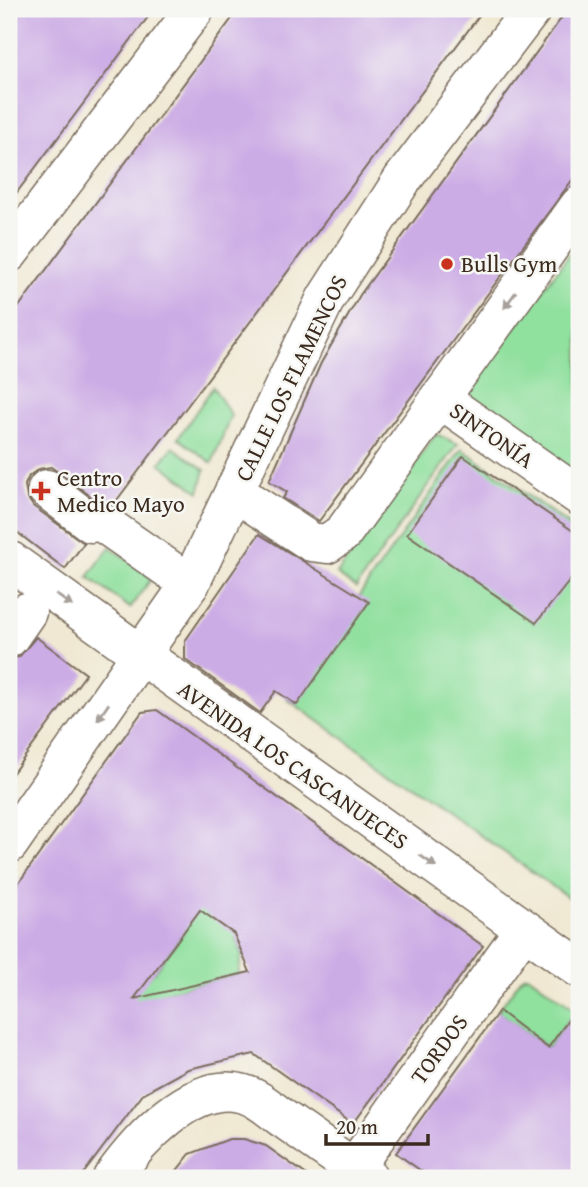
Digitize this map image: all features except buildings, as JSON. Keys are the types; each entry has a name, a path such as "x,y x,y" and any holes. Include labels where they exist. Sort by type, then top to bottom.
{"street":[{"path":"9,253 195,9"},
{"name":"CALLE LOS FLAMENCOS","path":"9,844 142,657 190,584 326,298 402,180 532,9"},
{"path":"235,492 311,542 327,544 343,533 579,206"},
{"name":"SINTONÍA","path":"439,398 579,496"},
{"path":"47,489 91,523 100,521 190,584"},
{"name":"AVENIDA LOS CASCANUECES","path":"9,560 579,968"},
{"name":"TORDOS","path":"361,1173 524,929"},
{"path":"112,1178 135,1146 183,1105 221,1093 242,1093 361,1173"}],"green space":[{"path":"579,241 579,476 464,396"},
{"path":"213,387 231,415 212,463 178,438"},
{"path":"436,434 458,444 356,588 337,574"},
{"path":"173,447 205,470 199,492 160,463"},
{"path":"462,449 579,532 579,905 287,699"},
{"path":"110,547 152,578 130,608 88,577"},
{"path":"177,893 250,916 235,937 242,954 238,975 165,992 97,1030 154,972 183,933 161,915"},
{"path":"528,975 576,1010 548,1048 498,1011 523,976"}],"place":[{"name":"Bulls Gym","path":"447,264"},
{"name":"Centro Medico Mayo","path":"41,491"}]}
